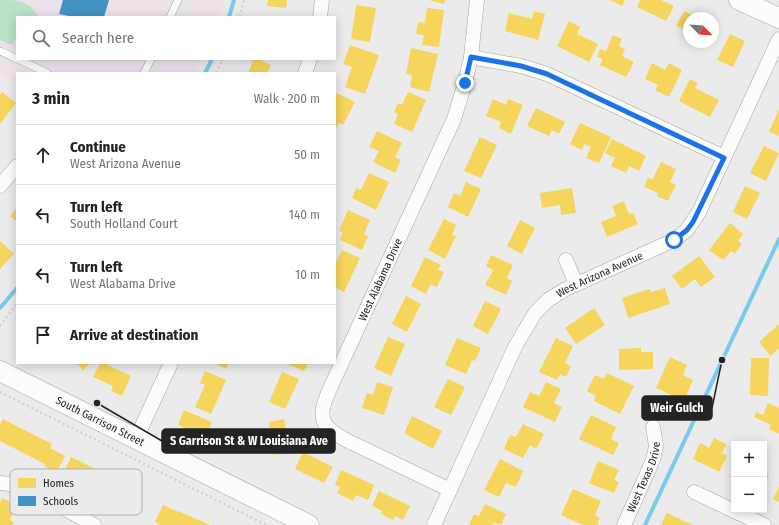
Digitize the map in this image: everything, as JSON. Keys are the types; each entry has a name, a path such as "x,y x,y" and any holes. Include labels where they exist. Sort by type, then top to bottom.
{"main road":[{"path":"739,0 779,18"},
{"name":"South Garrison Street","path":"0,371 309,525"}],"street":[{"path":"320,16 322,0"},
{"name":"West Alabama Drive","path":"450,490 346,440 325,424 323,407 332,384 447,136 461,100 471,57 477,0"},
{"name":"West Arizona Avenue","path":"434,525 515,347 528,322 548,300 576,284 660,247 687,230 699,212 779,39"},
{"path":"471,57 521,66 547,74 724,158"},
{"path":"305,72 310,60"},
{"path":"2,181 16,167"},
{"path":"566,260 576,284"},
{"path":"136,439 171,364"},
{"name":"West Texas Drive","path":"624,525 653,460 656,446 653,427"},
{"path":"0,483 10,484"},
{"path":"694,492 764,525"},
{"path":"74,515 94,525"}],"lane":[{"path":"170,16 178,0"},
{"path":"0,51 16,59"},
{"path":"19,60 45,72"},
{"path":"144,72 150,60"}],"path":[{"path":"240,16 244,0"},
{"path":"216,72 222,60"},
{"path":"0,326 16,305"},
{"path":"0,392 266,525"}],"shaded area":[{"path":"0,0 225,0 218,16 16,16 16,60 201,60 195,72 16,72 16,84 0,76"}],"green space":[{"path":"0,0 22,2 31,7 38,16 16,16 16,38 12,45 0,40"}],"building: Homes":[{"path":"268,0 287,0 286,8 267,6"},
{"path":"429,0 445,0 444,4"},
{"path":"610,0 625,0 622,6"},
{"path":"640,0 661,0 674,6 666,21 637,7"},
{"path":"356,5 376,8 370,42 351,39"},
{"path":"427,8 444,10 439,47 422,45 424,35 416,34 418,22 425,23"},
{"path":"534,11 545,14 538,40 505,31 509,13 532,19"},
{"path":"683,13 683,29 676,26"},
{"path":"569,21 580,27 577,34 598,44 589,62 557,46"},
{"path":"730,34 745,41 733,67 717,60"},
{"path":"613,35 622,39 619,46 625,49 622,56 634,62 626,77 600,65 603,59 597,57 600,49 606,51"},
{"path":"350,45 379,55 365,94 345,87 352,67 343,64"},
{"path":"411,48 438,54 429,92 410,87 412,75 406,74"},
{"path":"254,60 260,60 271,65 268,72 248,72"},
{"path":"652,63 665,70 669,63 682,70 669,97 655,90 658,85 645,79"},
{"path":"690,79 698,83 695,88 719,100 710,117 679,101"},
{"path":"2,92 16,103 0,124 0,95"},
{"path":"336,92 355,102 343,125 339,123 336,128"},
{"path":"408,92 426,100 412,132 394,124 398,114 394,112 398,103 402,105"},
{"path":"493,99 506,105 508,99 523,105 511,134 499,128 501,122 486,116"},
{"path":"536,108 565,122 559,134 552,130 549,136 527,126"},
{"path":"779,109 779,136 769,132"},
{"path":"580,123 611,137 599,163 586,158 591,147 584,144 582,150 570,144"},
{"path":"377,131 402,143 395,157 401,160 395,173 373,162 379,151 369,147"},
{"path":"480,137 497,145 481,178 464,171"},
{"path":"612,139 646,156 639,171 629,166 626,173 611,166 615,158 605,153"},
{"path":"764,146 779,153 766,181 750,173"},
{"path":"661,162 676,169 670,182 676,185 668,201 657,196 658,193 644,187 648,177 652,180"},
{"path":"369,173 389,182 376,210 352,198 356,188 361,190"},
{"path":"466,182 481,189 468,217 448,207 454,193 460,196"},
{"path":"745,186 760,193 747,219 733,212"},
{"path":"572,188 576,213 561,215 560,205 542,208 540,193"},
{"path":"624,201 629,214 633,213 638,224 607,237 601,222 616,216 612,206"},
{"path":"16,208 16,221 10,216"},
{"path":"348,210 370,220 364,234 368,236 362,250 340,240 343,232 339,231"},
{"path":"444,219 456,225 452,235 456,236 445,259 428,250"},
{"path":"520,220 535,228 522,254 507,246"},
{"path":"730,223 743,234 738,241 742,244 735,254 731,251 723,260 709,250"},
{"path":"0,241 14,254 0,269"},
{"path":"342,250 360,258 344,292 336,288 336,262"},
{"path":"491,255 513,265 507,278 512,281 506,295 485,285 493,270 486,266"},
{"path":"699,256 715,277 701,287 695,279 682,289 672,276"},
{"path":"425,257 441,265 438,270 444,272 437,287 431,284 426,294 411,286"},
{"path":"665,288 670,304 628,318 622,298 649,289 651,292"},
{"path":"406,296 421,304 407,332 392,324"},
{"path":"485,301 501,309 488,334 473,326"},
{"path":"594,308 605,325 576,344 565,328"},
{"path":"779,324 779,348 771,356 759,342"},
{"path":"388,337 405,344 391,376 374,368"},
{"path":"457,338 481,348 475,361 472,360 466,374 445,365"},
{"path":"556,338 573,346 565,363 571,366 566,377 560,374 557,380 539,372"},
{"path":"641,348 641,352 653,352 653,369 619,370 619,349"},
{"path":"670,357 687,365 683,375 693,380 684,401 656,388"},
{"path":"751,358 769,358 768,396 750,395"},
{"path":"78,364 90,364 83,370"},
{"path":"100,364 106,364 131,376 122,396 111,391 113,386 93,377"},
{"path":"216,364 228,364 226,369"},
{"path":"288,364 308,364 304,371"},
{"path":"205,371 226,380 211,414 195,407 205,385 200,383"},
{"path":"282,372 299,379 285,409 269,402"},
{"path":"607,373 634,386 620,414 594,401 596,396 587,391 595,375 604,379"},
{"path":"448,379 465,387 451,415 434,407"},
{"path":"377,382 393,387 384,415 362,408 367,393 373,395"},
{"path":"546,382 561,389 554,403 562,407 555,422 523,407 530,392 539,396"},
{"path":"768,403 779,408 779,434 769,429 771,425 754,417 756,412 763,415"},
{"path":"184,410 212,422 206,437 178,425"},
{"path":"591,415 616,427 611,439 619,443 613,455 579,439"},
{"path":"412,416 442,431 433,449 404,433"},
{"path":"3,419 52,444 50,448 65,456 58,469 49,469 44,466 45,464 0,441 0,425"},
{"path":"284,419 289,453 273,455 269,422"},
{"path":"523,424 544,434 536,449 530,445 523,458 504,449 510,435 516,437"},
{"path":"714,438 726,444 722,453 727,456 719,472 693,459 700,443 709,448"},
{"path":"303,452 333,467 324,483 295,469"},
{"path":"71,457 96,469 66,469"},
{"path":"500,459 523,471 516,487 506,483 499,497 484,490"},
{"path":"598,461 619,470 614,480 619,482 614,493 589,483"},
{"path":"341,470 374,485 368,500 356,495 353,501 337,493 340,487 335,485"},
{"path":"779,486 779,502 773,499"},
{"path":"573,489 601,501 595,515 600,518 597,525 583,525 561,515"},
{"path":"379,491 410,506 403,520 395,516 393,520 381,514 382,511 372,506"},
{"path":"2,498 10,502 10,515 12,515 10,520 14,522 12,525 0,525 0,503"},
{"path":"485,504 506,514 501,525 494,523 493,525 469,525 474,514 479,516"},
{"path":"163,505 210,525 160,525 155,522"},
{"path":"667,513 693,525 661,525"}],"building: Schools":[{"path":"63,0 109,0 104,16 69,16 59,14"}],"waterway":[{"path":"229,16 234,0"},
{"path":"206,72 212,60"},
{"path":"645,525 779,239"},
{"path":"0,308 16,289"}],"place":[{"name":"Weir Gulch","path":"722,360"},
{"name":"S Garrison St & W Louisiana Ave","path":"97,403"}],"route":[{"path":"465,83 471,57 532,69 561,80 724,158 693,222 687,230 674,240"}]}
